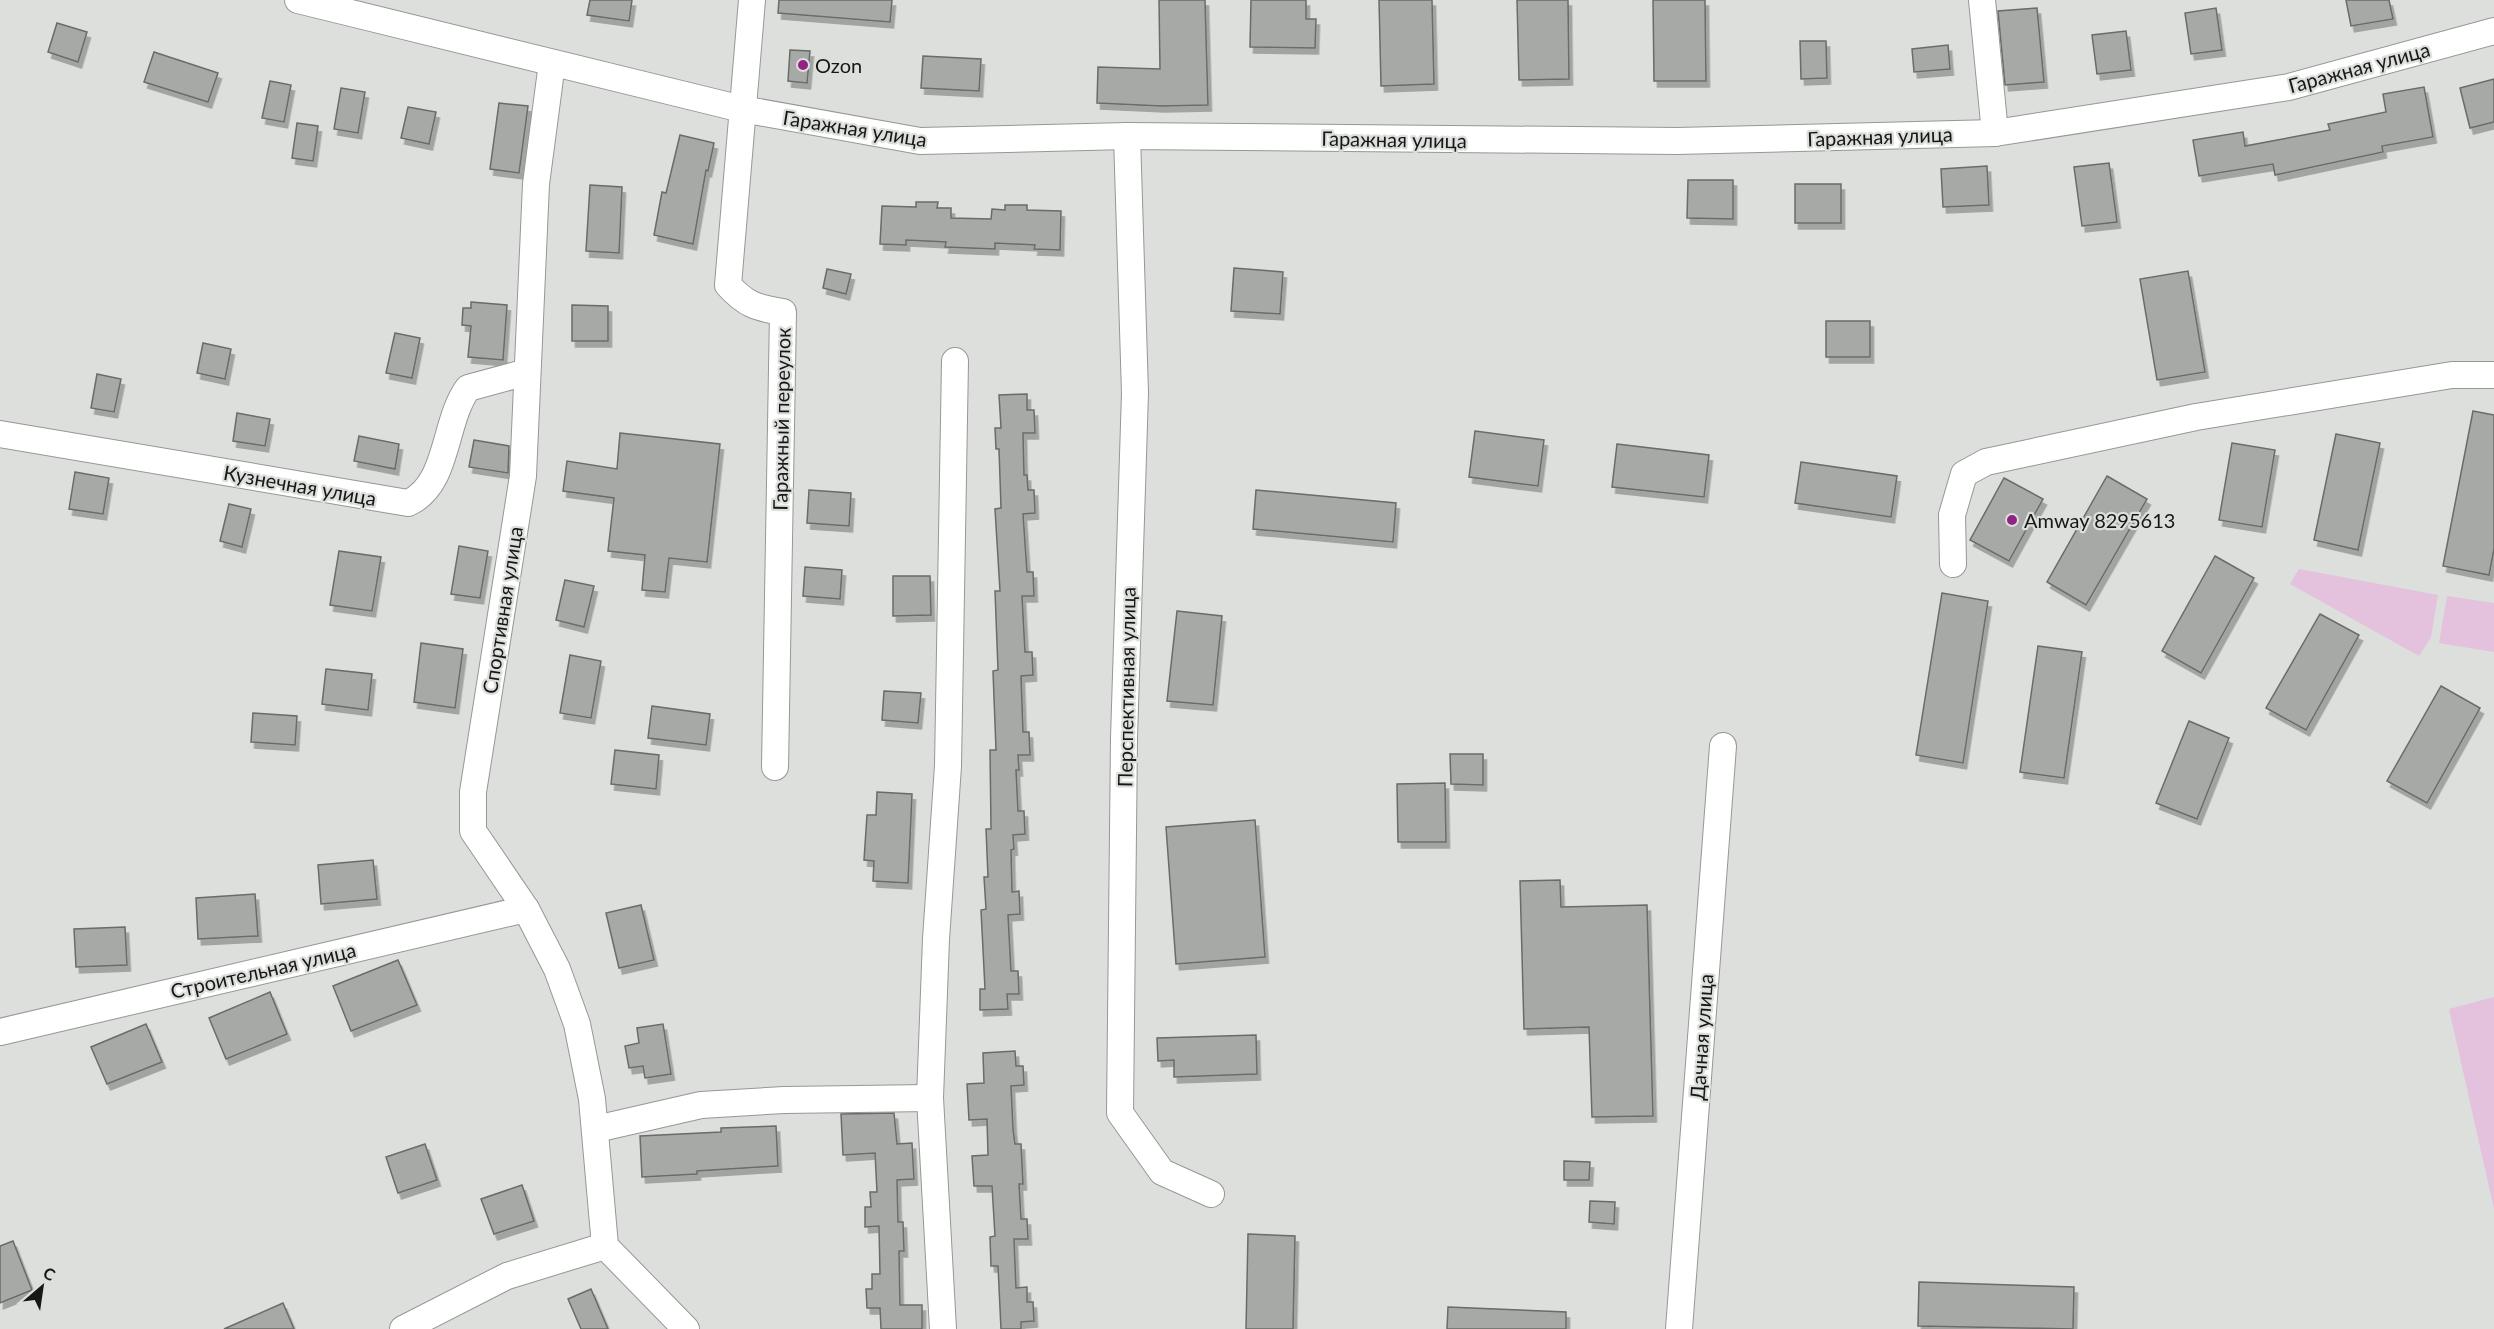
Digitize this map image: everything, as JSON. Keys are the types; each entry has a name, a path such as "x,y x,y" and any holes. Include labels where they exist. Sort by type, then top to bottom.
{"street":[{"name":"Гаражная улица","path":"298,0 742,110 920,141 1127,136 1677,141 1995,133 2289,87 2494,31"},
{"name":"Гаражный переулок","path":"752,0 728,285 741,299 759,308 783,312 775,767"},
{"path":"1982,0 1995,133"},
{"name":"Спортивная улица","path":"552,63 536,183 523,476 473,792 473,831 526,909 557,969 577,1024 596,1129 605,1246"},
{"name":"Перспективная улица","path":"1127,136 1135,393 1124,738 1120,1113 1162,1172 1211,1194"},
{"path":"943,1329 930,1098 936,939 948,766 955,361"},
{"name":"Кузнечная улица","path":"0,434 408,503 420,497 432,484 457,410 468,388 527,372"},
{"path":"1953,564 1952,514 1964,474 1986,462 2196,417 2452,375 2494,375"},
{"name":"Дачная улица","path":"1679,1329 1723,746"},
{"name":"Строительная улица","path":"0,1032 526,909"},
{"path":"596,1129 701,1105 784,1100 930,1098"},
{"path":"403,1329 507,1276 605,1246 686,1329"}],"shaded area":[{"path":"2299,569 2438,595 2431,637 2419,656 2290,584"},
{"path":"2447,596 2494,603 2494,652 2439,643"},
{"path":"2494,997 2494,1209 2449,1009"}],"building":[{"path":"590,0 632,0 629,21 587,15"},
{"path":"779,0 892,0 890,22 778,13"},
{"path":"1159,0 1205,0 1208,105 1161,106 1097,103 1098,67 1160,69"},
{"path":"1251,0 1306,0 1306,19 1316,19 1315,48 1250,47"},
{"path":"1379,0 1432,0 1434,84 1381,86"},
{"path":"1517,0 1568,0 1569,79 1519,80"},
{"path":"1653,0 1705,0 1706,81 1654,81"},
{"path":"2346,0 2389,0 2393,19 2351,26"},
{"path":"2037,8 2044,82 2005,85 1998,11"},
{"path":"2216,8 2222,50 2191,54 2185,13"},
{"path":"57,23 87,32 78,62 48,52"},
{"path":"2126,31 2131,70 2097,74 2092,35"},
{"path":"1800,41 1826,41 1827,78 1801,79"},
{"path":"1948,45 1950,69 1914,72 1912,49"},
{"path":"790,50 810,51 807,83 788,81"},
{"path":"154,52 218,73 208,102 144,82"},
{"path":"923,56 981,59 979,91 921,88"},
{"path":"2494,79 2494,122 2470,128 2460,88"},
{"path":"270,81 291,85 284,122 262,118"},
{"path":"2424,87 2433,137 2382,146 2383,152 2275,175 2273,164 2199,176 2193,140 2243,132 2245,146 2330,130 2328,124 2386,112 2383,94"},
{"path":"341,88 365,92 358,133 334,129"},
{"path":"499,103 528,106 519,173 490,169"},
{"path":"408,107 436,112 429,144 401,138"},
{"path":"297,123 318,126 313,161 292,158"},
{"path":"680,135 714,143 708,171 706,170 693,244 654,235 662,192 666,193"},
{"path":"2109,163 2117,222 2082,226 2074,167"},
{"path":"1987,166 1989,205 1943,207 1941,169"},
{"path":"1688,180 1733,180 1733,219 1687,218"},
{"path":"1795,184 1841,184 1841,223 1795,223"},
{"path":"590,185 622,187 619,253 586,251"},
{"path":"916,202 938,202 937,208 951,208 951,218 991,219 992,209 1005,210 1005,205 1027,205 1027,210 1061,211 1060,250 1034,249 1035,245 995,243 995,249 945,247 946,242 906,240 906,245 880,244 882,206 916,207"},
{"path":"1234,268 1283,272 1280,314 1231,311"},
{"path":"827,269 851,274 846,294 823,288"},
{"path":"2188,271 2205,372 2157,380 2140,279"},
{"path":"471,302 507,305 503,360 468,357 471,326 462,325 463,308 471,308"},
{"path":"572,305 608,306 608,341 572,341"},
{"path":"1826,321 1870,321 1870,357 1826,357"},
{"path":"395,333 420,338 412,378 386,373"},
{"path":"203,343 231,349 225,379 197,373"},
{"path":"97,374 121,379 114,412 91,408"},
{"path":"1027,394 1027,410 1034,410 1035,433 1023,433 1024,475 1027,475 1028,490 1034,490 1035,513 1023,514 1027,572 1033,572 1034,596 1022,596 1025,652 1032,652 1033,675 1021,676 1023,732 1029,732 1030,755 1018,755 1019,770 1016,770 1018,811 1024,811 1025,834 1013,835 1014,849 1011,850 1012,892 1019,891 1020,914 1008,915 1011,971 1018,971 1019,994 1007,994 1008,1009 980,1010 980,989 985,989 981,910 986,909 984,877 988,877 986,829 991,829 990,750 996,750 993,671 998,670 995,591 1000,591 995,509 1001,508 999,449 996,449 995,428 1001,428 999,395"},
{"path":"2473,411 2494,415 2494,549 2489,575 2443,566"},
{"path":"237,413 270,419 265,446 233,441"},
{"path":"1475,431 1544,440 1538,486 1469,477"},
{"path":"620,433 720,444 707,562 669,558 665,592 642,590 645,555 608,551 614,498 563,491 567,461 617,469"},
{"path":"2336,434 2380,443 2358,550 2314,540"},
{"path":"359,436 399,444 395,469 354,461"},
{"path":"474,440 509,446 508,473 469,467"},
{"path":"2232,443 2275,450 2262,527 2219,520"},
{"path":"1617,444 1709,455 1704,497 1612,487"},
{"path":"1801,462 1897,476 1891,517 1795,503"},
{"path":"75,472 109,478 103,514 69,509"},
{"path":"2107,476 2147,499 2086,605 2047,582"},
{"path":"2004,478 2043,499 2009,561 1970,540"},
{"path":"809,490 851,493 849,526 807,523"},
{"path":"1256,490 1396,503 1393,542 1253,529"},
{"path":"229,504 251,509 242,547 220,541"},
{"path":"459,546 488,551 480,598 451,594"},
{"path":"339,551 381,557 372,611 330,605"},
{"path":"2215,556 2254,578 2201,673 2162,651"},
{"path":"805,567 842,570 840,599 803,596"},
{"path":"893,576 930,576 931,615 893,616"},
{"path":"565,580 594,586 584,627 556,620"},
{"path":"1942,593 1988,601 1963,763 1916,755"},
{"path":"1177,611 1222,616 1213,705 1167,701"},
{"path":"2320,614 2359,635 2306,730 2266,708"},
{"path":"421,643 463,649 455,708 414,702"},
{"path":"2038,646 2082,652 2064,778 2020,772"},
{"path":"570,655 601,661 591,718 560,713"},
{"path":"326,669 372,674 368,710 322,704"},
{"path":"2441,686 2480,708 2427,803 2387,781"},
{"path":"884,691 921,693 918,723 882,720"},
{"path":"652,706 710,714 706,745 648,738"},
{"path":"253,713 297,716 295,745 251,742"},
{"path":"2189,721 2229,738 2197,819 2156,803"},
{"path":"615,750 659,755 656,789 611,784"},
{"path":"1450,754 1483,754 1483,785 1451,784"},
{"path":"1445,783 1446,842 1398,842 1397,784"},
{"path":"877,792 912,794 908,883 873,881 874,861 864,860 867,815 876,815"},
{"path":"1255,820 1265,957 1176,964 1166,827"},
{"path":"373,860 377,899 321,904 318,865"},
{"path":"1560,880 1561,907 1647,905 1653,1116 1592,1117 1589,1027 1524,1029 1520,881"},
{"path":"255,894 258,936 198,939 196,898"},
{"path":"641,905 654,960 619,968 606,913"},
{"path":"125,927 127,965 76,967 74,929"},
{"path":"398,960 417,1005 351,1031 333,986"},
{"path":"270,992 287,1034 226,1059 209,1018"},
{"path":"146,1024 162,1062 107,1084 91,1047"},
{"path":"663,1024 671,1074 645,1078 643,1066 629,1068 625,1046 639,1043 637,1028"},
{"path":"1256,1035 1257,1074 1174,1077 1174,1060 1158,1061 1157,1038"},
{"path":"1015,1051 1016,1066 1023,1066 1024,1085 1011,1086 1013,1129 1015,1144 1021,1144 1023,1184 1019,1184 1021,1219 1027,1219 1028,1239 1014,1239 1016,1288 1027,1287 1027,1302 1033,1302 1034,1321 1021,1322 1021,1329 1001,1329 998,1266 991,1266 990,1237 995,1236 992,1186 974,1186 972,1156 988,1155 987,1119 969,1120 967,1084 984,1083 983,1053"},
{"path":"894,1113 897,1144 912,1143 914,1179 897,1180 898,1222 903,1222 904,1251 899,1251 900,1305 922,1305 922,1329 881,1329 880,1308 867,1308 866,1289 872,1289 872,1274 880,1274 879,1226 865,1227 865,1207 871,1207 870,1192 877,1192 875,1153 843,1155 841,1114"},
{"path":"776,1126 778,1166 642,1177 640,1136 721,1132 721,1128"},
{"path":"425,1144 437,1180 398,1193 386,1157"},
{"path":"1564,1161 1590,1162 1589,1180 1564,1180"},
{"path":"522,1185 534,1221 494,1234 481,1199"},
{"path":"1590,1201 1615,1202 1614,1224 1589,1222"},
{"path":"1248,1234 1295,1236 1293,1329 1246,1329"},
{"path":"13,1241 32,1290 0,1303 0,1246"},
{"path":"1919,1282 2074,1287 2073,1329 1918,1326"},
{"path":"591,1289 608,1329 581,1329 568,1299"},
{"path":"283,1303 294,1329 224,1329"},
{"path":"1448,1307 1566,1312 1566,1329 1447,1329"}],"place":[{"name":"Ozon","path":"803,65"},
{"name":"Amway 8295613","path":"2012,520"}]}
